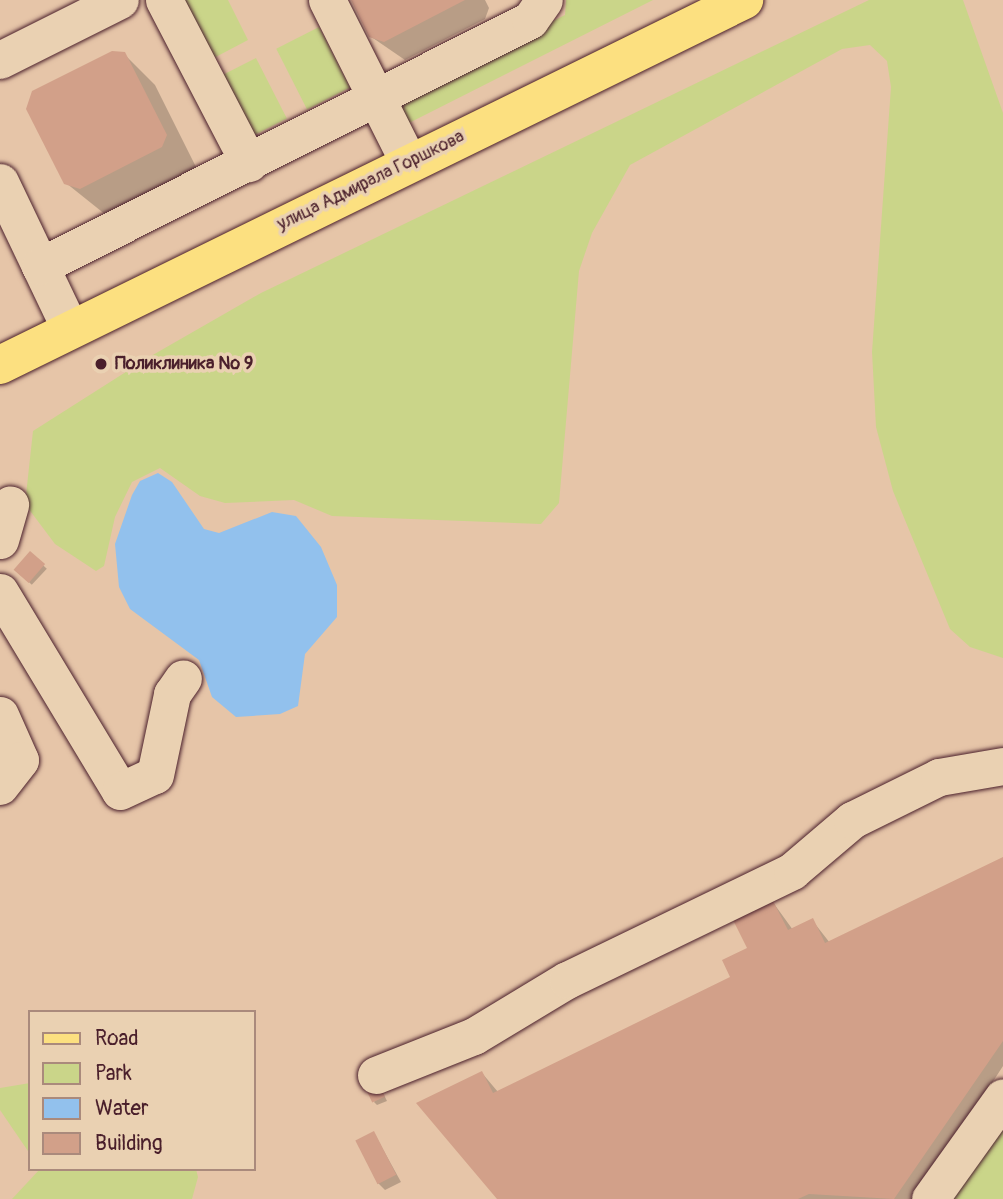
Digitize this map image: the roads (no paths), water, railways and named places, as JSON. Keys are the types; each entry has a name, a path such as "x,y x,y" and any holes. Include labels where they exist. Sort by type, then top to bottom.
{"main road":[{"name":"улица Адмирала Горшкова","path":"0,365 744,0"}],"lane":[{"path":"0,60 120,0"},
{"path":"164,0 249,163"},
{"path":"327,0 409,163"},
{"path":"40,266 377,100 530,20 544,0"},
{"path":"0,182 70,329"},
{"path":"0,540 10,504"},
{"path":"0,592 120,791 155,775 172,694 183,678"},
{"path":"0,715 20,760 0,786"},
{"path":"376,1074 474,1036 567,980 792,871 852,820 939,777 1003,766"},
{"path":"930,1199 1003,1097"}],"water":[{"path":"158,473 172,482 204,529 219,533 272,512 296,516 321,547 337,585 337,617 305,654 298,706 280,714 236,717 212,697 199,660 130,609 119,587 115,544 132,495 140,481"}],"place":[{"name":"Поликлиника № 9","path":"101,364"}]}
